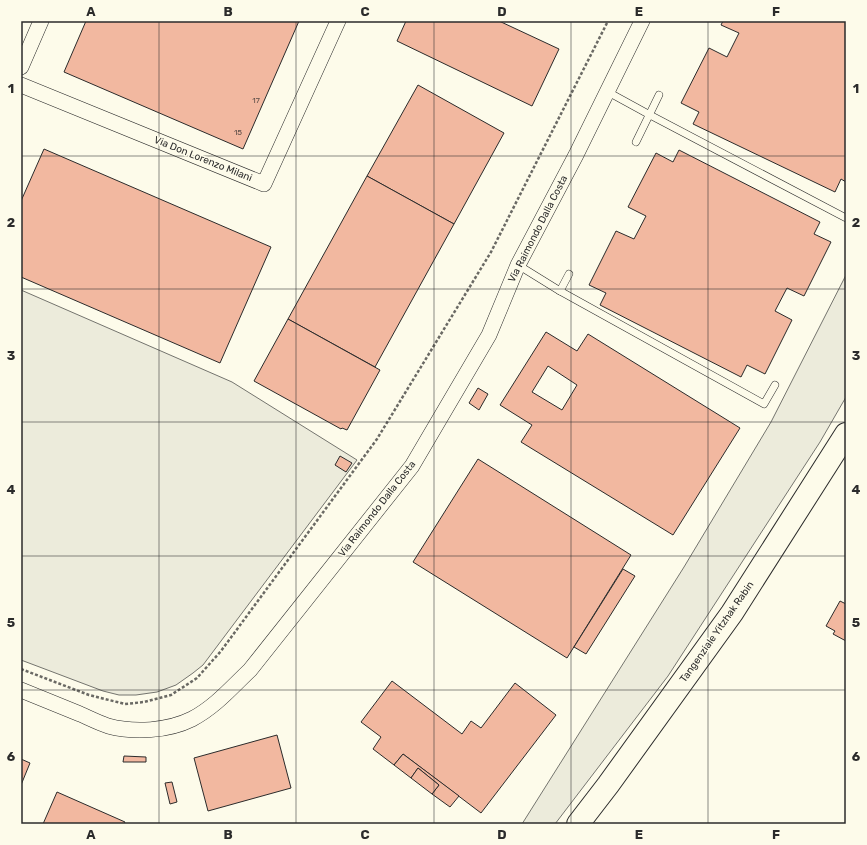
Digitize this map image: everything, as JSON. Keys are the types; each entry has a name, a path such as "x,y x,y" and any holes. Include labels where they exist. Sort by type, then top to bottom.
{"main road":[{"name":"Tangenziale Yitzhak Rabin","path":"578,824 608,785 732,613 846,434"}],"street":[{"path":"21,68 41,21"},
{"name":"Via Don Lorenzo Milani","path":"21,85 264,184 338,21"},
{"name":"Via Raimondo Dalla Costa","path":"21,690 108,726 127,730 146,730 162,728 192,719 224,696 250,670 412,466 490,335 518,265 608,92 642,21"}],"lane":[{"path":"608,92 846,218"},
{"path":"636,142 659,95"},
{"path":"518,265 560,291 764,404 775,385"},
{"path":"560,291 569,274"}],"path":[{"path":"21,669 89,695 125,704 144,702 171,695 197,678 221,651 377,439 491,252 608,21"}],"shaded area":[{"path":"846,275 846,397 820,442 668,676 555,824 522,824 684,567 771,422"},
{"path":"21,290 232,382 357,460 203,665 176,685 157,692 136,695 119,695 103,691 21,660"}],"building":[{"path":"86,21 299,21 243,149 64,72"},
{"path":"406,21 499,21 559,49 532,106 397,41"},
{"path":"723,21 846,21 846,182 841,179 835,192 693,124 699,112 681,103 709,48 727,57 739,33 721,25"},
{"path":"418,85 504,133 454,224 367,176"},
{"path":"44,149 271,247 220,363 21,277 21,201"},
{"path":"679,150 820,222 814,234 831,242 804,296 787,288 775,311 792,320 765,374 747,365 741,377 600,305 606,293 589,285 616,231 634,239 646,216 628,207 656,153 673,162"},
{"path":"367,176 454,224 375,367 288,319"},
{"path":"288,319 380,370 347,430 341,429 254,381"},
{"path":"546,332 577,351 588,334 740,428 673,535 521,442 532,425 500,405","holes":["548,366 577,385 562,410 532,392"]},
{"path":"478,388 488,394 479,410 469,403"},
{"path":"340,456 352,463 346,472 335,465"},
{"path":"478,459 631,555 567,658 413,562"},
{"path":"623,569 635,576 586,654 574,647"},
{"path":"840,601 846,604 846,641 833,634 835,631 826,626"},
{"path":"392,681 462,734 471,721 481,728 515,683 556,715 481,813 403,754 394,765 373,749 381,737 361,722"},
{"path":"277,735 291,788 208,811 194,758"},
{"path":"403,754 459,796 450,807 432,794 439,785 418,768 411,778 394,765"},
{"path":"124,756 146,757 146,762 123,762"},
{"path":"21,759 30,763 21,785"},
{"path":"418,768 439,785 432,794 411,778"},
{"path":"172,782 177,802 170,804 165,783"},
{"path":"57,792 125,822 124,824 43,824"}]}
